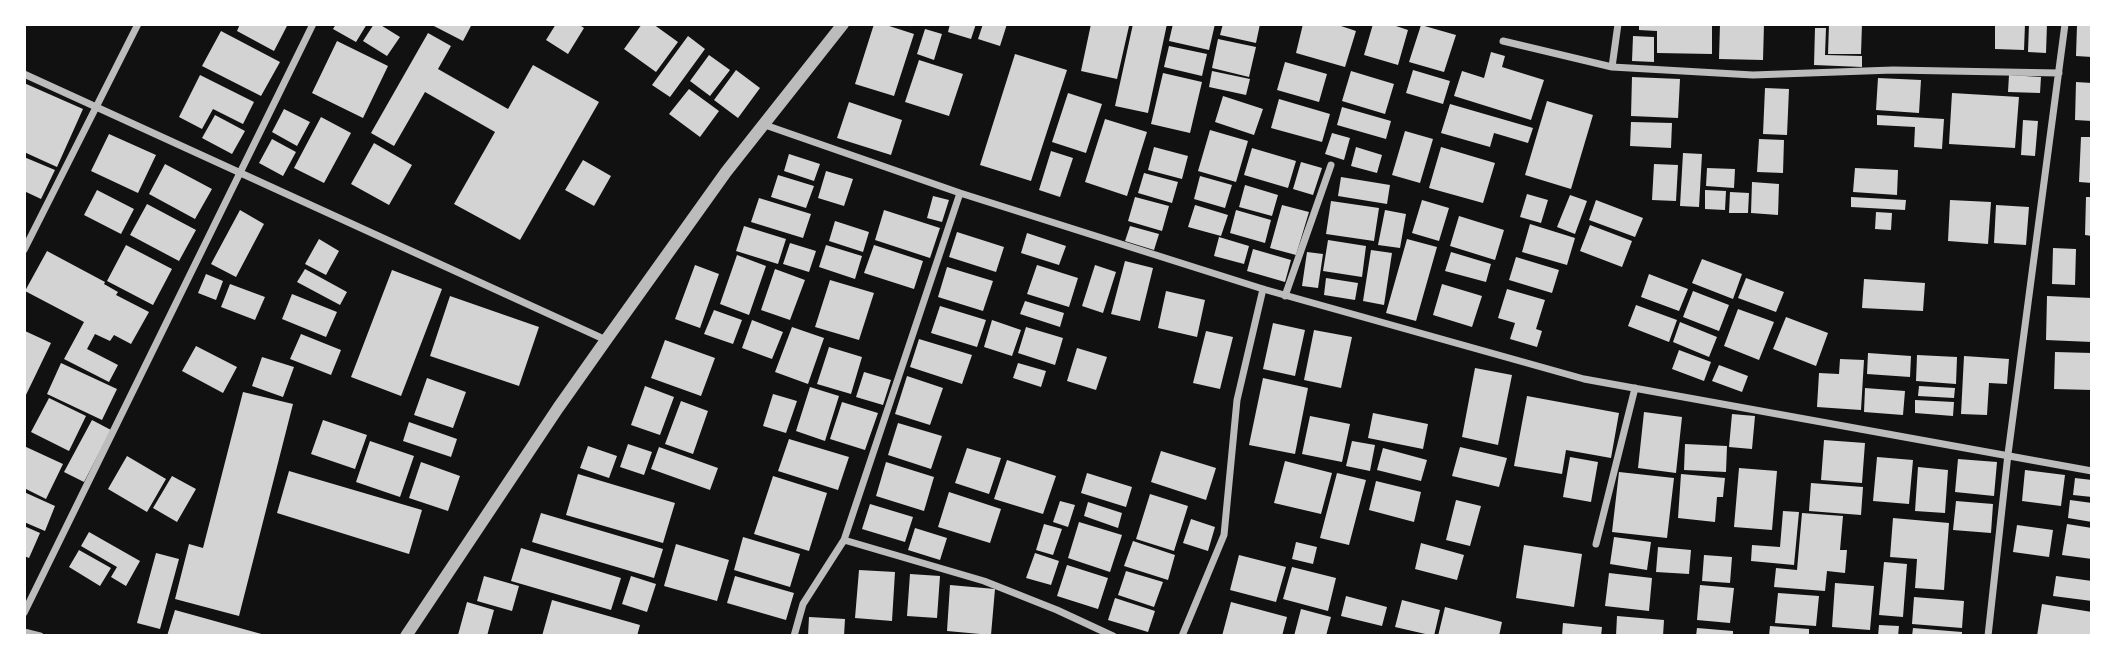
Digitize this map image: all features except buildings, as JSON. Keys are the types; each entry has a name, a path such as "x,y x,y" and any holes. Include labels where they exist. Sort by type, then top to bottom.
{"street":[{"path":"24,250 138,24"},
{"path":"24,613 313,24"},
{"path":"406,635 558,408 726,172 844,24"},
{"path":"1612,67 1618,24"},
{"path":"1988,635 2008,454 2065,24"},
{"path":"1503,41 1612,67 1753,75 1892,70 2059,73"},
{"path":"24,74 606,340"},
{"path":"765,125 960,193 1285,296 1584,379 2091,471"},
{"path":"1285,296 1331,165"},
{"path":"794,635 803,604 844,540 960,193"},
{"path":"1182,635 1224,535 1237,400 1263,289"},
{"path":"1596,544 1636,388"},
{"path":"844,540 984,581 1113,635"},
{"path":"24,632 40,635"}]}
